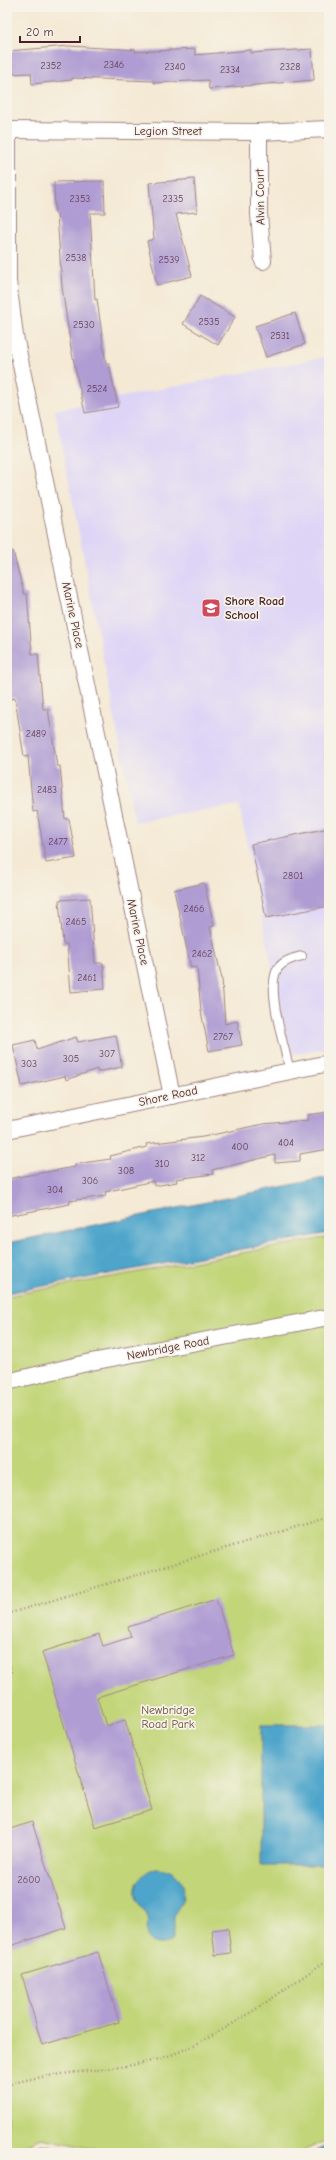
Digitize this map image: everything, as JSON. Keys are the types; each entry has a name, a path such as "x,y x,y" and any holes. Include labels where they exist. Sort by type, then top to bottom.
{"street":[{"name":"Legion Street","path":"8,130 259,132 329,129"},
{"name":"Marine Place","path":"8,130 8,281 15,336 172,1096"},
{"name":"Alvin Court","path":"259,132 259,214 263,261"},
{"name":"Shore Road","path":"7,1130 329,1063"},
{"name":"Newbridge Road","path":"7,1382 91,1362 329,1318"}],"lane":[{"path":"290,1071 272,984 278,968 290,959 302,956"}],"path":[{"path":"7,1614 329,1517"},
{"path":"7,1656 12,1673 7,1674"},
{"path":"7,2085 25,2080 77,2071 122,2067 176,2053 230,2025 329,1959"}],"shaded area":[{"name":"Shore Road School","path":"329,356 329,1047 290,1055 239,805 135,822 55,410"}],"green space":[{"name":"Newbridge Road Park","path":"329,1237 329,2139 299,2153 112,2153 42,2138 7,2153 7,1296"}],"water":[{"path":"329,1177 329,1233 7,1293 7,1243"},
{"path":"261,1725 329,1725 329,1865 261,1865"},
{"path":"156,1868 169,1870 174,1873 182,1882 184,1893 180,1905 175,1913 173,1938 167,1943 160,1944 150,1941 148,1937 146,1913 138,1902 136,1894 139,1880 146,1873"},
{"path":"42,2144 83,2153 22,2153"},
{"path":"329,2145 329,2153 313,2153"}],"building":[{"path":"69,46 136,50 135,52 195,49 195,55 251,50 251,53 312,49 314,80 209,89 208,80 154,83 154,81 72,78 72,80 32,84 31,73 7,74 7,51"},
{"path":"194,179 197,212 176,214 192,276 157,285 147,241 154,239 149,183"},
{"path":"104,181 105,213 90,213 95,300 97,299 106,364 109,364 118,407 85,413 71,348 62,287 57,214 55,214 54,182"},
{"path":"200,296 235,317 218,345 183,324"},
{"path":"295,313 305,344 266,357 255,326"},
{"path":"13,551 24,594 27,594 32,654 38,654 43,709 48,709 57,766 60,766 65,819 69,819 76,858 46,863 37,811 33,812 28,756 24,757 15,698 11,699 7,650 7,552"},
{"path":"329,828 329,906 266,918 251,844"},
{"path":"204,883 214,926 210,927 222,979 225,1024 237,1021 242,1045 209,1051 201,1011 197,967 191,968 174,890"},
{"path":"90,898 95,963 103,963 105,989 71,992 67,944 63,944 59,900"},
{"path":"116,1035 122,1067 97,1072 97,1069 66,1080 65,1076 22,1086 13,1045 35,1040 37,1050 76,1037 78,1042"},
{"path":"329,1112 329,1149 300,1154 300,1161 275,1163 275,1155 212,1170 213,1174 176,1179 177,1182 154,1186 153,1181 105,1192 106,1196 69,1201 70,1204 7,1216 7,1179 75,1167 75,1164 111,1159 110,1156 147,1147 146,1144 203,1137 263,1124 308,1120 307,1115"},
{"path":"216,1599 234,1655 97,1697 106,1726 125,1720 152,1810 95,1827 42,1652 99,1634 103,1646 131,1637 128,1627"},
{"path":"32,1822 66,1928 7,1947 7,1830"},
{"path":"228,1928 231,1953 215,1955 212,1930"},
{"path":"98,1952 119,2022 42,2045 22,1975"}],"place":[{"name":"Shore Road School","path":"211,608"}]}
